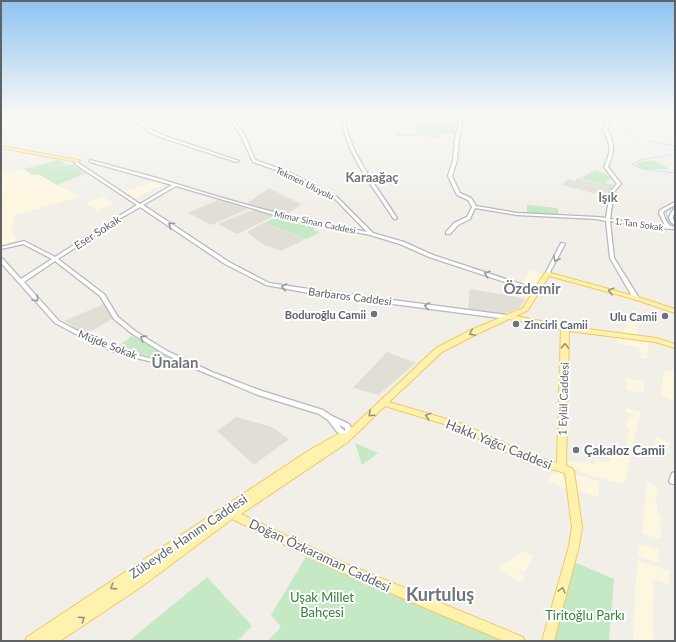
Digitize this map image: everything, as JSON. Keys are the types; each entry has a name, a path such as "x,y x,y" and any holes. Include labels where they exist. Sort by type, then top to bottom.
{"main road":[{"path":"1,147 77,162"},
{"path":"547,274 675,310"},
{"name":"Zübeyde Hanım Caddesi","path":"49,641 136,583 232,514 345,440 439,350 526,309 547,274"},
{"name":"Barbaros Caddesi","path":"507,317 565,328 656,340 675,346"},
{"name":"1 Eylül Caddesi","path":"548,641 574,546 577,527 565,470 565,328"},
{"name":"Hakkı Yağcı Caddesi","path":"384,403 460,426 530,459 565,470"},
{"name":"Zübeyde Hanım Caddesi","path":"31,641 311,454 341,436 348,436"},
{"name":"Doğan Özkaraman Caddesi","path":"232,514 273,536 416,599 519,641"}],"street":[{"path":"188,145 237,161"},
{"name":"Tekmen Uluyolu","path":"247,145 254,161 288,173 336,198 371,234"},
{"path":"350,145 378,193 395,218"},
{"path":"448,233 456,224 469,218 474,207 470,199 458,194 450,176 455,160 456,145"},
{"path":"612,145 613,152 606,167 619,184 612,192 610,198 608,219 612,258 636,298"},
{"name":"Barbaros Caddesi","path":"77,162 232,266 268,284 309,291 507,317"},
{"name":"Mimar Sinan Caddesi","path":"91,162 288,217 371,234 402,244 431,256 537,291"},
{"name":"Eser Sokak","path":"20,282 140,205 175,185"},
{"path":"675,204 662,210 661,213 666,225 673,228 675,232"},
{"name":"1. Tan Sokak","path":"474,207 517,214 608,219 673,228"},
{"path":"666,225 675,224 671,218 671,215 675,210"},
{"path":"1,248 24,242 55,259 102,295 116,318 133,332 164,352 189,364"},
{"path":"547,274 563,244"},
{"name":"Müjde Sokak","path":"1,260 57,322 83,337 119,351 141,357 175,364 189,364 260,393 321,412 330,418 339,430 348,436"}],"shaded area":[{"path":"24,169 33,176 38,174 80,197 15,215 11,230 16,240 1,246 1,172 5,171 9,173"},
{"path":"577,178 612,187 609,193 597,191 596,194 562,185 568,179 575,181"},
{"path":"156,180 167,183 134,198 124,192"},
{"path":"269,188 301,204 287,215 246,204"},
{"path":"104,197 114,204 96,210 86,202"},
{"path":"218,200 248,209 211,225 188,213"},
{"path":"253,210 274,216 237,234 218,224"},
{"path":"263,223 306,239 281,251 264,245 247,232"},
{"path":"530,270 543,274 535,287 522,283"},
{"path":"470,289 526,299 519,308 503,314 468,310"},
{"path":"104,304 114,318 86,334 64,321"},
{"path":"627,317 637,320 637,334 624,333"},
{"path":"617,337 649,342 647,359 641,358 641,354 639,353 640,348 617,343"},
{"path":"387,352 416,363 378,395 353,388"},
{"path":"664,370 675,373 675,401 661,396"},
{"path":"626,378 644,382 644,393 627,390"},
{"path":"626,408 641,412 632,446 626,445 630,428 627,427 628,422 630,416 633,417 633,414 626,412"},
{"path":"236,417 272,427 289,439 254,465 217,431"},
{"path":"656,437 670,443 669,448 666,447 663,457 654,453"},
{"path":"611,446 632,451 624,484 595,477 568,467 569,460 578,464 586,462 595,465 596,459 609,462 610,464"},
{"path":"556,469 563,471 566,488 548,481"},
{"path":"575,475 599,481 599,497 576,490"},
{"path":"647,482 658,487 655,504 657,505 657,514 660,515 661,539 642,534"},
{"path":"640,544 658,549 659,563 638,556"},
{"path":"523,551 533,556 524,573 520,570 519,573 525,577 521,583 500,569 505,563 506,564"},
{"path":"638,561 669,571 670,585 652,579 651,581 654,582 653,630 655,641 633,641 635,589"}],"green space":[{"path":"58,160 66,163 63,164 72,165 86,173 57,185 38,174 33,175 24,169"},
{"path":"653,160 669,169 645,169 637,166 636,163"},
{"path":"596,170 612,178 604,183 614,185 612,187 581,178"},
{"path":"527,205 557,208 559,215 527,214"},
{"path":"277,217 317,225 313,230 320,232 307,239 264,223"},
{"path":"132,336 172,358 169,361 116,348"},
{"path":"355,443 378,453 362,465"},
{"name":"Uşak Millet Bahçesi","path":"306,557 503,641 268,641 281,627 271,615"},
{"name":"Tiritoğlu Parkı","path":"572,561 614,579 609,641 552,641"},
{"path":"207,577 252,626 237,641 129,641"}],"waterway":[{"path":"670,145 675,146"},
{"path":"675,154 641,160 632,164 642,169 675,173"},
{"path":"669,223 666,212 675,207"}],"place":[{"name":"Boduroğlu Camii","path":"374,314"},
{"name":"Ulu Camii","path":"665,316"},
{"name":"Zincirli Camii","path":"516,324"},
{"name":"Çakaloz Camii","path":"576,450"}],"district":[{"name":"Karaağaç","path":"372,177"},
{"name":"Işık","path":"608,197"},
{"name":"Özdemir","path":"532,288"},
{"name":"Ünalan","path":"175,362"},
{"name":"Kurtuluş","path":"440,594"}]}
